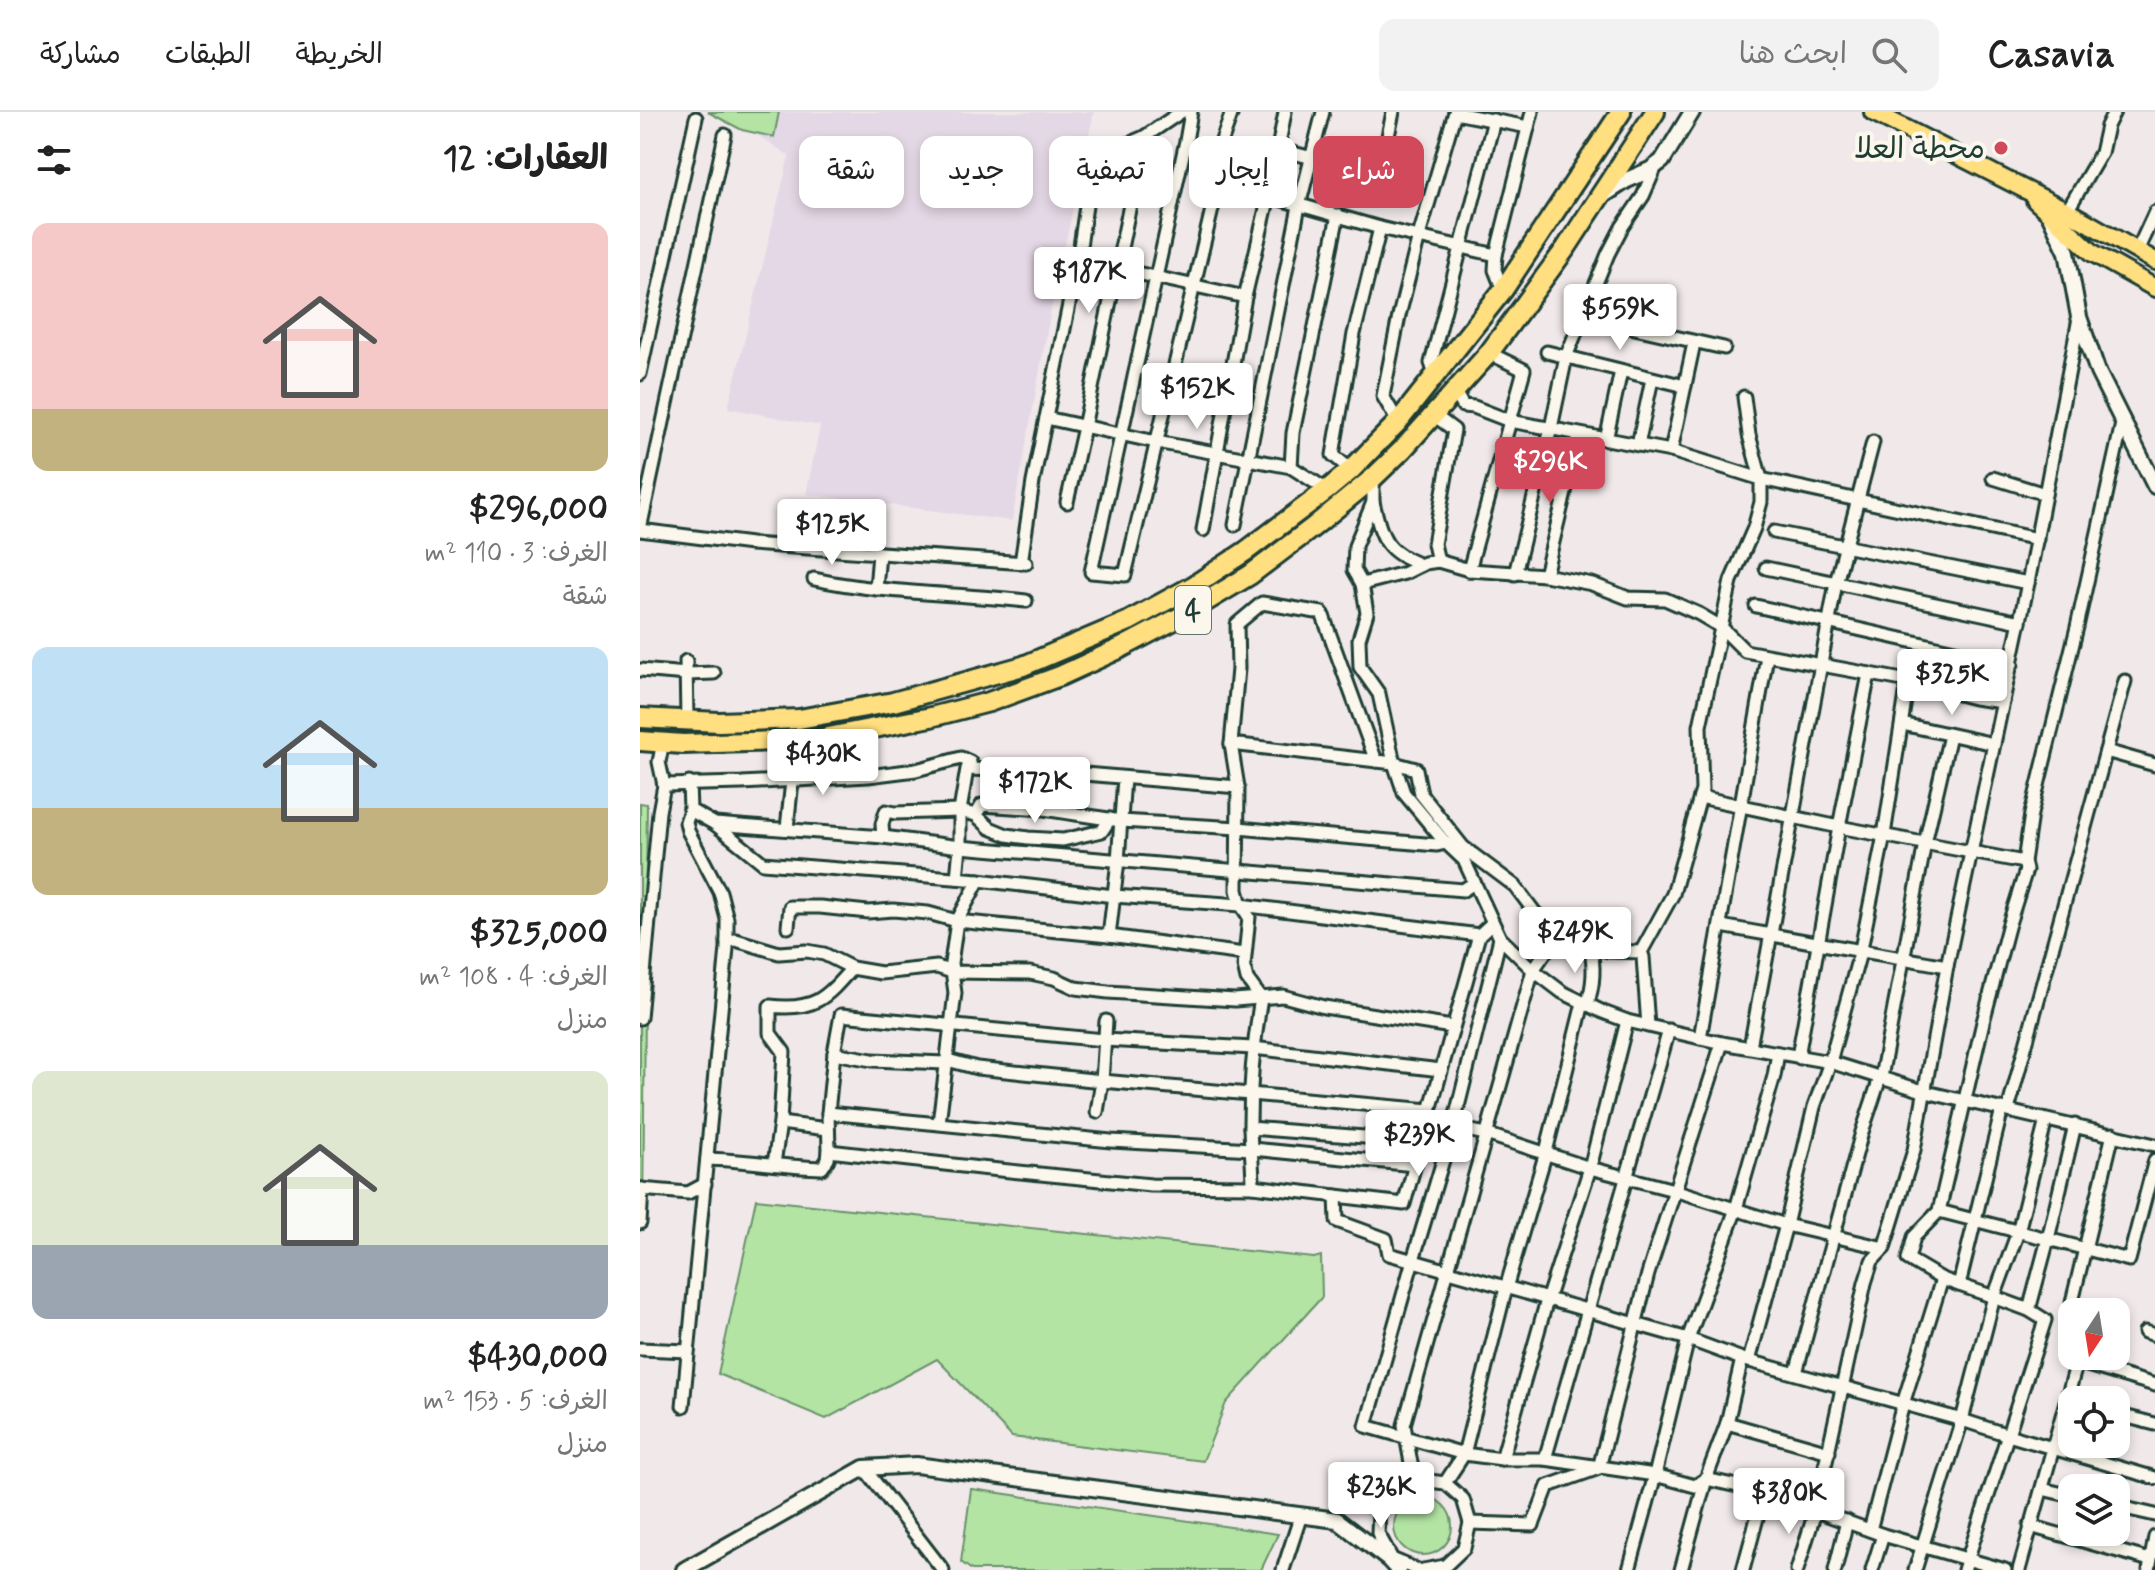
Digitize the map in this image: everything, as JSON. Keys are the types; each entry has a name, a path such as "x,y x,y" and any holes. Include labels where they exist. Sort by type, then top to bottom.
{"highway":[{"name":"4","path":"640,718 719,722 799,719 893,702 1023,666 1129,621 1193,586 1246,551 1327,490 1398,422 1503,290 1621,112"},
{"name":"4","path":"640,741 683,744 813,740 974,706 1060,676 1121,648 1250,575 1373,478 1434,415 1459,399 1566,248 1655,112"}],"main road":[{"path":"1595,204 1616,186 1653,168 1666,155 1692,112"},
{"path":"1873,112 2067,211 2155,261"},
{"path":"1625,158 1633,166 1653,168"},
{"path":"2019,186 2093,253 2155,288"},
{"path":"2048,212 2067,252 2079,317 2098,372 2155,486"},
{"path":"688,1569 864,1468 916,1465 1337,1520 1398,1570"}],"street":[{"path":"1145,136 1181,112"},
{"path":"1191,112 1091,572 1125,575 1212,208"},
{"path":"1224,136 1232,112"},
{"path":"1280,136 1285,112"},
{"path":"1235,525 1299,206 1323,112"},
{"path":"1297,154 1380,175 1393,112"},
{"path":"1398,422 1383,396 1419,236 1455,112 1528,127"},
{"path":"1503,290 1495,270 1496,255 1532,112"},
{"path":"2067,211 2101,153 2107,126 2114,112"},
{"path":"640,374 696,118"},
{"path":"1436,377 1431,363 1494,120"},
{"path":"725,135 640,530 751,544 1025,563 1033,482 1086,208"},
{"path":"1515,574 1566,357 1608,254 1643,196 1653,168"},
{"path":"1299,206 1496,255"},
{"path":"1067,502 1129,208"},
{"path":"1203,530 1245,297 1266,208"},
{"path":"2137,251 2155,212"},
{"path":"1291,467 1293,433 1338,215"},
{"path":"1351,470 1333,455 1354,334 1380,228"},
{"path":"1078,260 1245,297"},
{"path":"1581,316 1724,348"},
{"path":"1797,1570 1815,1512 1865,1283 1872,1261 1884,1248 1914,1150 1947,966 2012,664 2079,317"},
{"path":"1671,451 1694,343"},
{"path":"1547,352 1685,386"},
{"path":"1469,570 1524,370 1489,353"},
{"path":"1606,440 1621,371"},
{"path":"1638,445 1652,379"},
{"path":"1648,1026 1641,952 1673,894 1702,790 1700,726 1731,581 1754,528 1761,502 1761,479 1749,435 1744,397"},
{"path":"1438,561 1434,544 1459,399 1510,421 1671,451 1761,479 2037,539"},
{"path":"1434,415 1454,430"},
{"path":"1046,418 1291,467 1327,490"},
{"path":"1966,1565 2045,1320 2029,1310 1942,1279 1908,1259 1914,1237 1939,1211 1990,995 2026,870 2024,862 2031,814 2123,419"},
{"path":"1545,575 1579,435"},
{"path":"1750,1047 1836,583 1873,442"},
{"path":"1373,478 1373,502 1385,542 1400,557 1421,565"},
{"path":"1993,478 2045,494"},
{"path":"1373,502 1355,546 1354,570 1362,584 1367,613 1359,639 1360,667 1379,694 1404,793 1464,860 1500,938 1533,970 1562,992 1627,1021 1722,1043 1830,1062 1926,1092 2155,1145"},
{"path":"1774,532 2028,583"},
{"path":"876,589 879,553"},
{"path":"1362,584 1438,561 1469,570 1545,575 1592,584 1628,598 1665,599 1721,627 1745,651 2003,702"},
{"path":"1766,568 2020,622"},
{"path":"814,579 876,589 1026,601"},
{"path":"1253,1186 1250,1093 1261,998 1247,979 1244,966 1249,917 1241,905 1237,890 1238,787 1231,744 1238,669 1237,624 1262,603 1322,613 1376,761"},
{"path":"1756,606 2012,664"},
{"path":"1700,1038 1767,656"},
{"path":"686,661 687,720"},
{"path":"640,670 714,673"},
{"path":"1800,1058 1839,827 1869,674"},
{"path":"1681,1570 1706,1479 1727,1423 1786,1225 1814,1107 1830,1062 1861,949 1884,835 1908,681"},
{"path":"1959,1285 2125,681"},
{"path":"1902,724 1994,744"},
{"path":"1796,1373 1862,1132 1880,1079 1925,843 1950,735"},
{"path":"640,1018 664,785 659,762 663,742"},
{"path":"1231,744 1394,763 1416,769 1421,794 1463,847 1515,886 1536,914 1547,950"},
{"path":"2106,751 2155,765"},
{"path":"664,785 868,776 916,770 961,758 970,762 971,769"},
{"path":"957,878 960,811 967,769 1061,772 1238,787"},
{"path":"1109,936 1118,861 1115,820 1124,778"},
{"path":"787,828 792,781"},
{"path":"683,1406 727,941 727,919 720,892 688,831 689,783"},
{"path":"1700,797 2024,862"},
{"path":"976,815 982,805 1000,805 1115,820 1437,845 1446,843"},
{"path":"690,810 715,824 763,863 1241,905 1479,935"},
{"path":"883,837 882,824 886,811 960,811 976,815 990,828 1007,835 1063,840 1102,831 1115,820"},
{"path":"715,824 1463,890 1474,883"},
{"path":"939,1123 955,993 952,972 957,921 979,880"},
{"path":"788,927 790,907 868,912 893,910 928,913 957,921 1109,936 1244,954"},
{"path":"1536,914 1590,946 1609,951 1641,952"},
{"path":"829,1151 1151,1185 1253,1186 1404,1204 1479,935 1492,923"},
{"path":"1721,926 1947,966"},
{"path":"1414,1479 1404,1425 1447,1269 1533,970 1547,950 1569,934"},
{"path":"1500,938 1453,1127 1366,1426 1464,1454 1502,1459 1545,1459 1655,1475 1695,1486 1706,1479 1764,1492 1966,1565 2005,1570"},
{"path":"727,941 736,940 779,953 807,951 824,954 852,968 881,973 937,967 952,972 1030,973 1054,978 1076,988 1108,992 1235,1000 1283,996 1324,1007 1452,1027"},
{"path":"1445,1483 1464,1454 1506,1288 1585,1004 1592,990 1590,946"},
{"path":"937,967 953,948"},
{"path":"774,1164 784,1052 770,1033 770,1006 811,1005 830,994 852,968"},
{"path":"707,1159 822,1168 829,1151 828,1113 841,1015 1104,1040 1253,1048 1441,1070"},
{"path":"1097,1112 1106,1021"},
{"path":"1502,1459 1547,1300 1590,1168 1627,1021"},
{"path":"1545,1459 1669,1030"},
{"path":"1599,1468 1648,1274 1722,1043"},
{"path":"834,1053 872,1060 951,1061 977,1068 1250,1093 1429,1116 1453,1127 1486,1134 1786,1225 1884,1248"},
{"path":"1629,1570 1688,1339 1736,1209 1778,1053"},
{"path":"828,1113 1111,1141 1252,1149 1415,1165"},
{"path":"1915,1570 1962,1420 1994,1297 2018,1232 2046,1120"},
{"path":"780,1123 827,1129"},
{"path":"2029,1310 2075,1125"},
{"path":"1250,1128 1377,1138 1420,1145"},
{"path":"2073,1298 2113,1134"},
{"path":"1939,1211 2129,1260 2155,1160"},
{"path":"640,1223 641,1189 688,1193 705,1184"},
{"path":"1336,1196 1337,1221 1386,1239 1389,1254 2155,1478"},
{"path":"1870,1530 1903,1404 1942,1279"},
{"path":"640,1349 688,1351"},
{"path":"2072,1386 2077,1362 2155,1385"},
{"path":"2130,1418 2155,1424"},
{"path":"1727,1423 1829,1452"},
{"path":"2019,1570 2058,1434"},
{"path":"864,1468 943,1570"},
{"path":"1470,1523 1533,1525 1548,1486 1599,1468"},
{"path":"1414,1479 1445,1483 1463,1499 1470,1523 1464,1548 1445,1566 1420,1570 1392,1559 1378,1533 1379,1509 1393,1489 1414,1479"},
{"path":"2042,1489 2058,1493"},
{"path":"1743,1570 1764,1492"},
{"path":"2130,1509 2155,1515"},
{"path":"1283,1570 1301,1515"},
{"path":"1835,1570 1847,1521"},
{"path":"2030,1526 2150,1565 2155,1537"},
{"path":"1872,1570 1883,1535"}],"shaded area":[{"path":"722,112 1094,112 1089,136 1049,136 1049,208 1073,208 1012,521 806,494 820,426 728,408 789,156"}],"green space":[{"path":"708,112 779,112 774,137 742,130"},
{"path":"640,803 647,804 643,1213 640,1214"},
{"path":"756,1199 1314,1258 1321,1256 1322,1297 1226,1403 1203,1461 1012,1437 937,1359 826,1419 718,1374"},
{"path":"971,1489 1278,1534 1261,1570 972,1570 961,1562"},
{"path":"1423,1497 1444,1505 1452,1526 1444,1547 1423,1555 1402,1547 1394,1526 1402,1505"}],"place":[{"name":"محطة العلا","path":"2001,148"}]}
